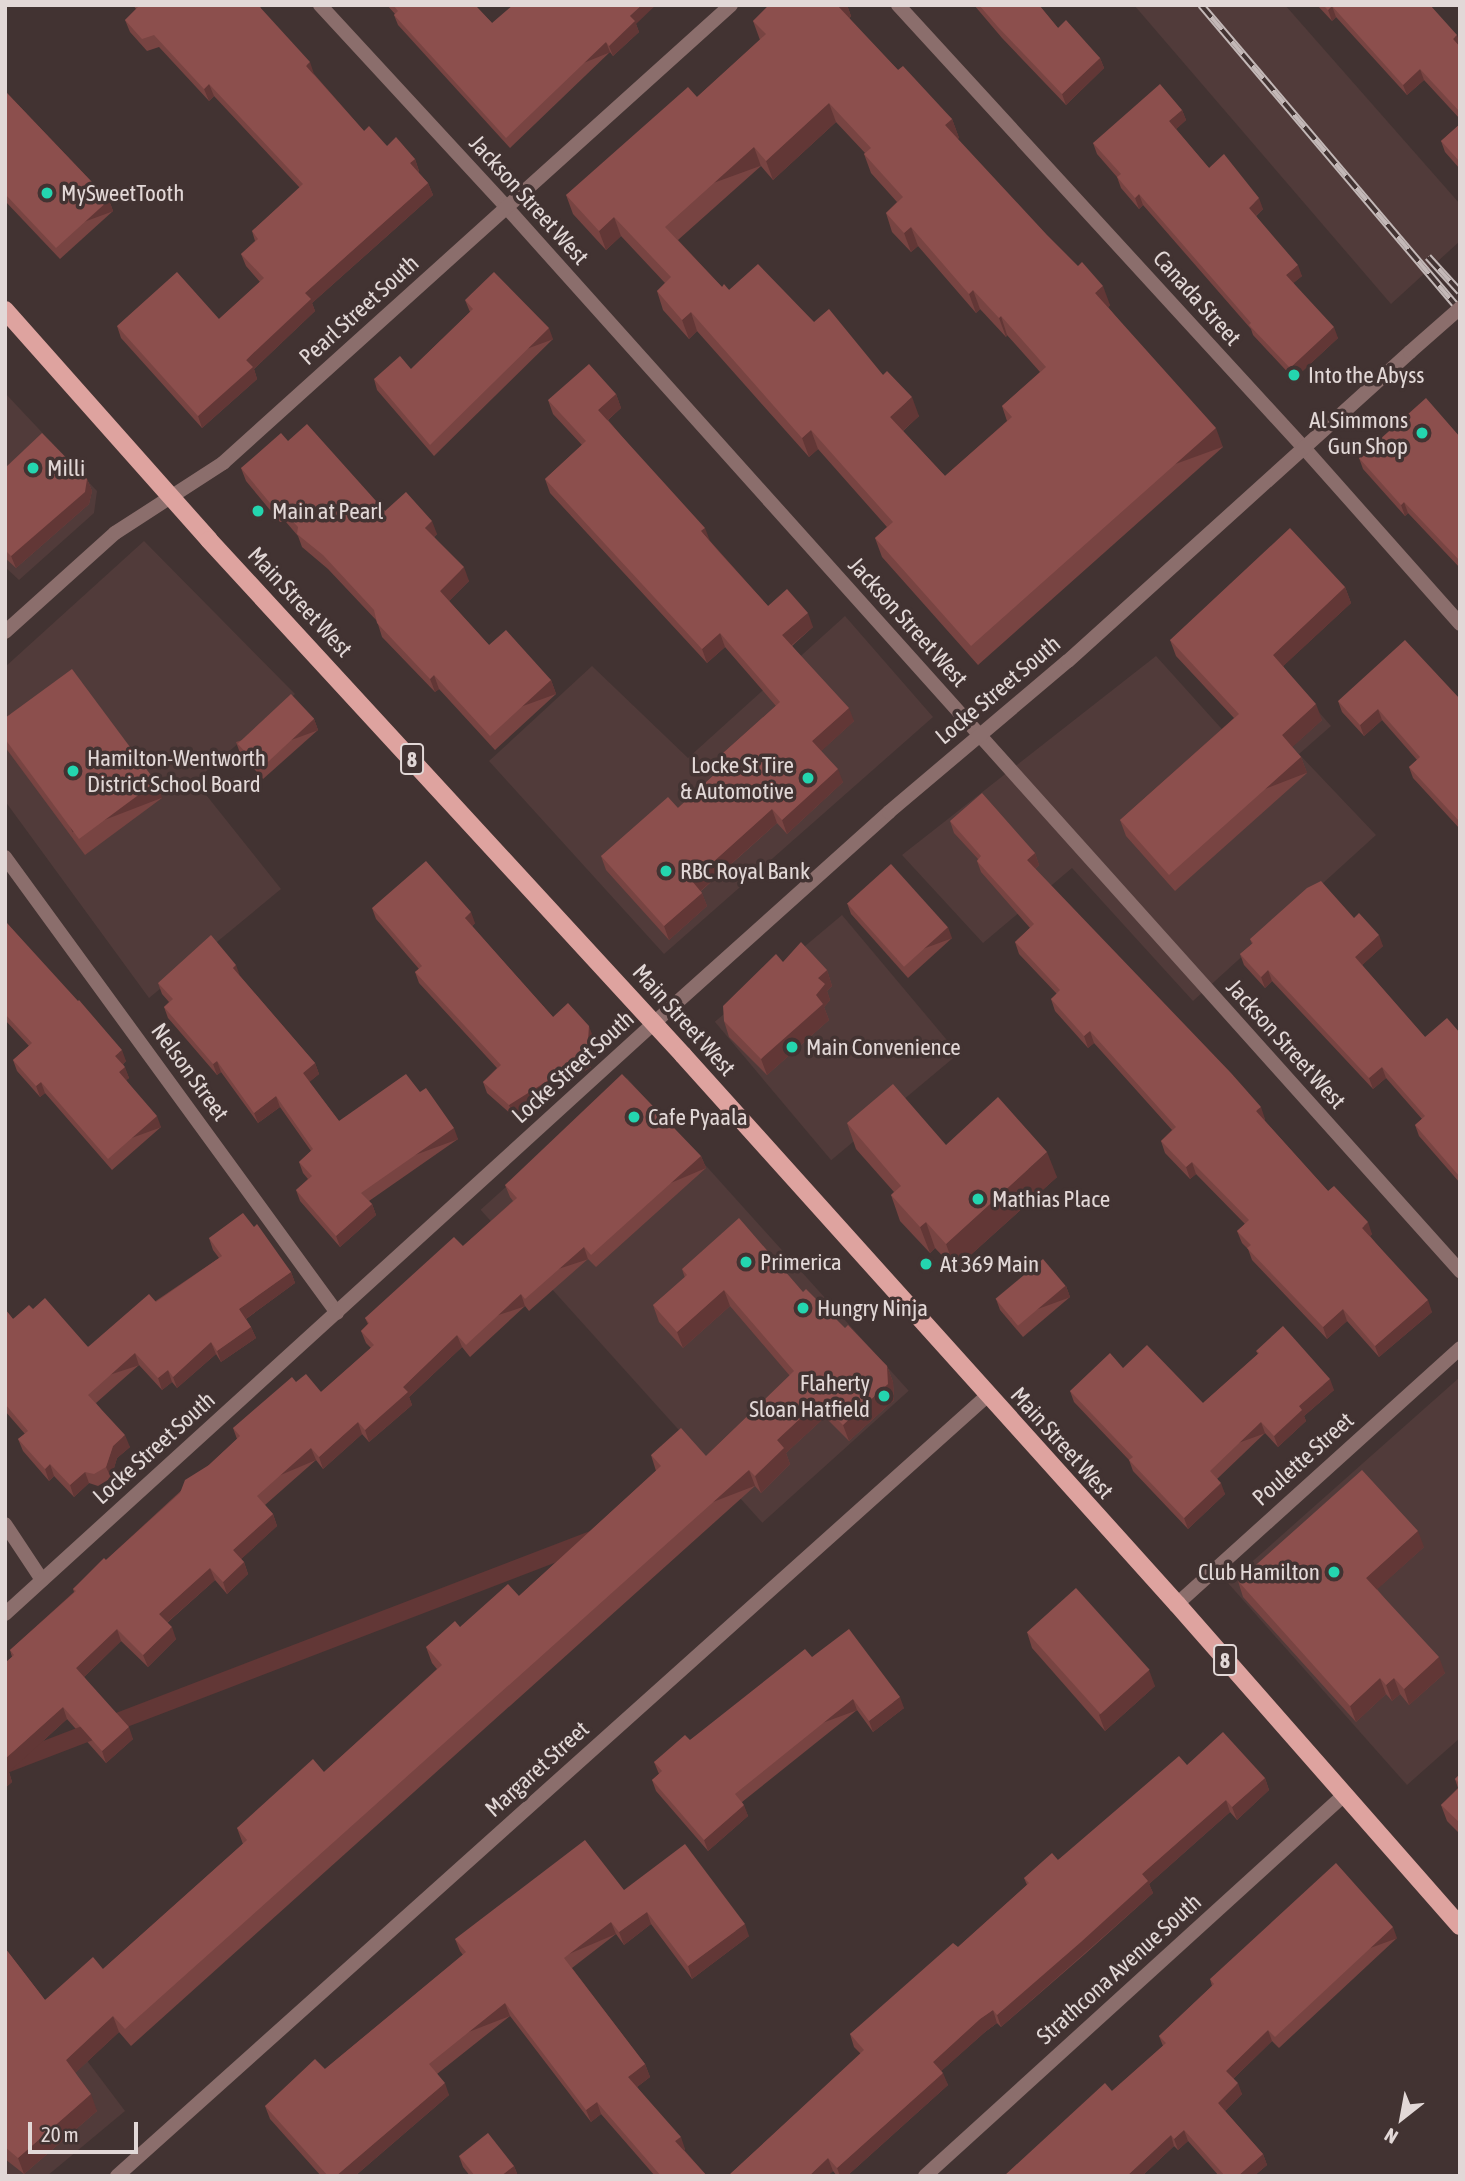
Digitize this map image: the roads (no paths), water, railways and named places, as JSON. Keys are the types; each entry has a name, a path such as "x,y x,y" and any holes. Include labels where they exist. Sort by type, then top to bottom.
{"main road":[{"name":"Main Street West","path":"5,310 170,495 654,1023 1177,1604 1460,1926"}],"street":[{"name":"Jackson Street West","path":"320,5 507,208 1460,1271"},
{"name":"Pearl Street South","path":"5,632 115,533 223,463 731,5"},
{"name":"Canada Street","path":"898,5 1304,448 1460,624"},
{"name":"Locke Street South","path":"5,1615 654,1023 978,736 1068,661 1460,308"},
{"name":"Nelson Street","path":"5,857 337,1313"},
{"name":"Poulette Street","path":"1177,1604 1460,1348"},
{"name":"Margaret Street","path":"117,2176 987,1396"},
{"path":"5,1524 43,1580"},
{"name":"Strathcona Avenue South","path":"925,2176 1344,1796"}],"railway":[{"path":"1201,5 1460,310"},
{"path":"1428,257 1460,292"}],"place":[{"name":"MySweetTooth","path":"47,193"},
{"name":"Into the Abyss","path":"1294,375"},
{"name":"Al Simmons Gun Shop","path":"1422,433"},
{"name":"Milli","path":"33,468"},
{"name":"Main at Pearl","path":"258,511"},
{"name":"Hamilton-Wentworth District School Board","path":"73,771"},
{"name":"Locke St Tire & Automotive","path":"808,778"},
{"name":"RBC Royal Bank","path":"666,871"},
{"name":"Main Convenience","path":"792,1047"},
{"name":"Cafe Pyaala","path":"634,1117"},
{"name":"Mathias Place","path":"978,1199"},
{"name":"Primerica","path":"746,1262"},
{"name":"At 369 Main","path":"926,1264"},
{"name":"Hungry Ninja","path":"803,1308"},
{"name":"Flaherty Sloan Hatfield","path":"884,1396"},
{"name":"Club Hamilton","path":"1334,1572"}]}
